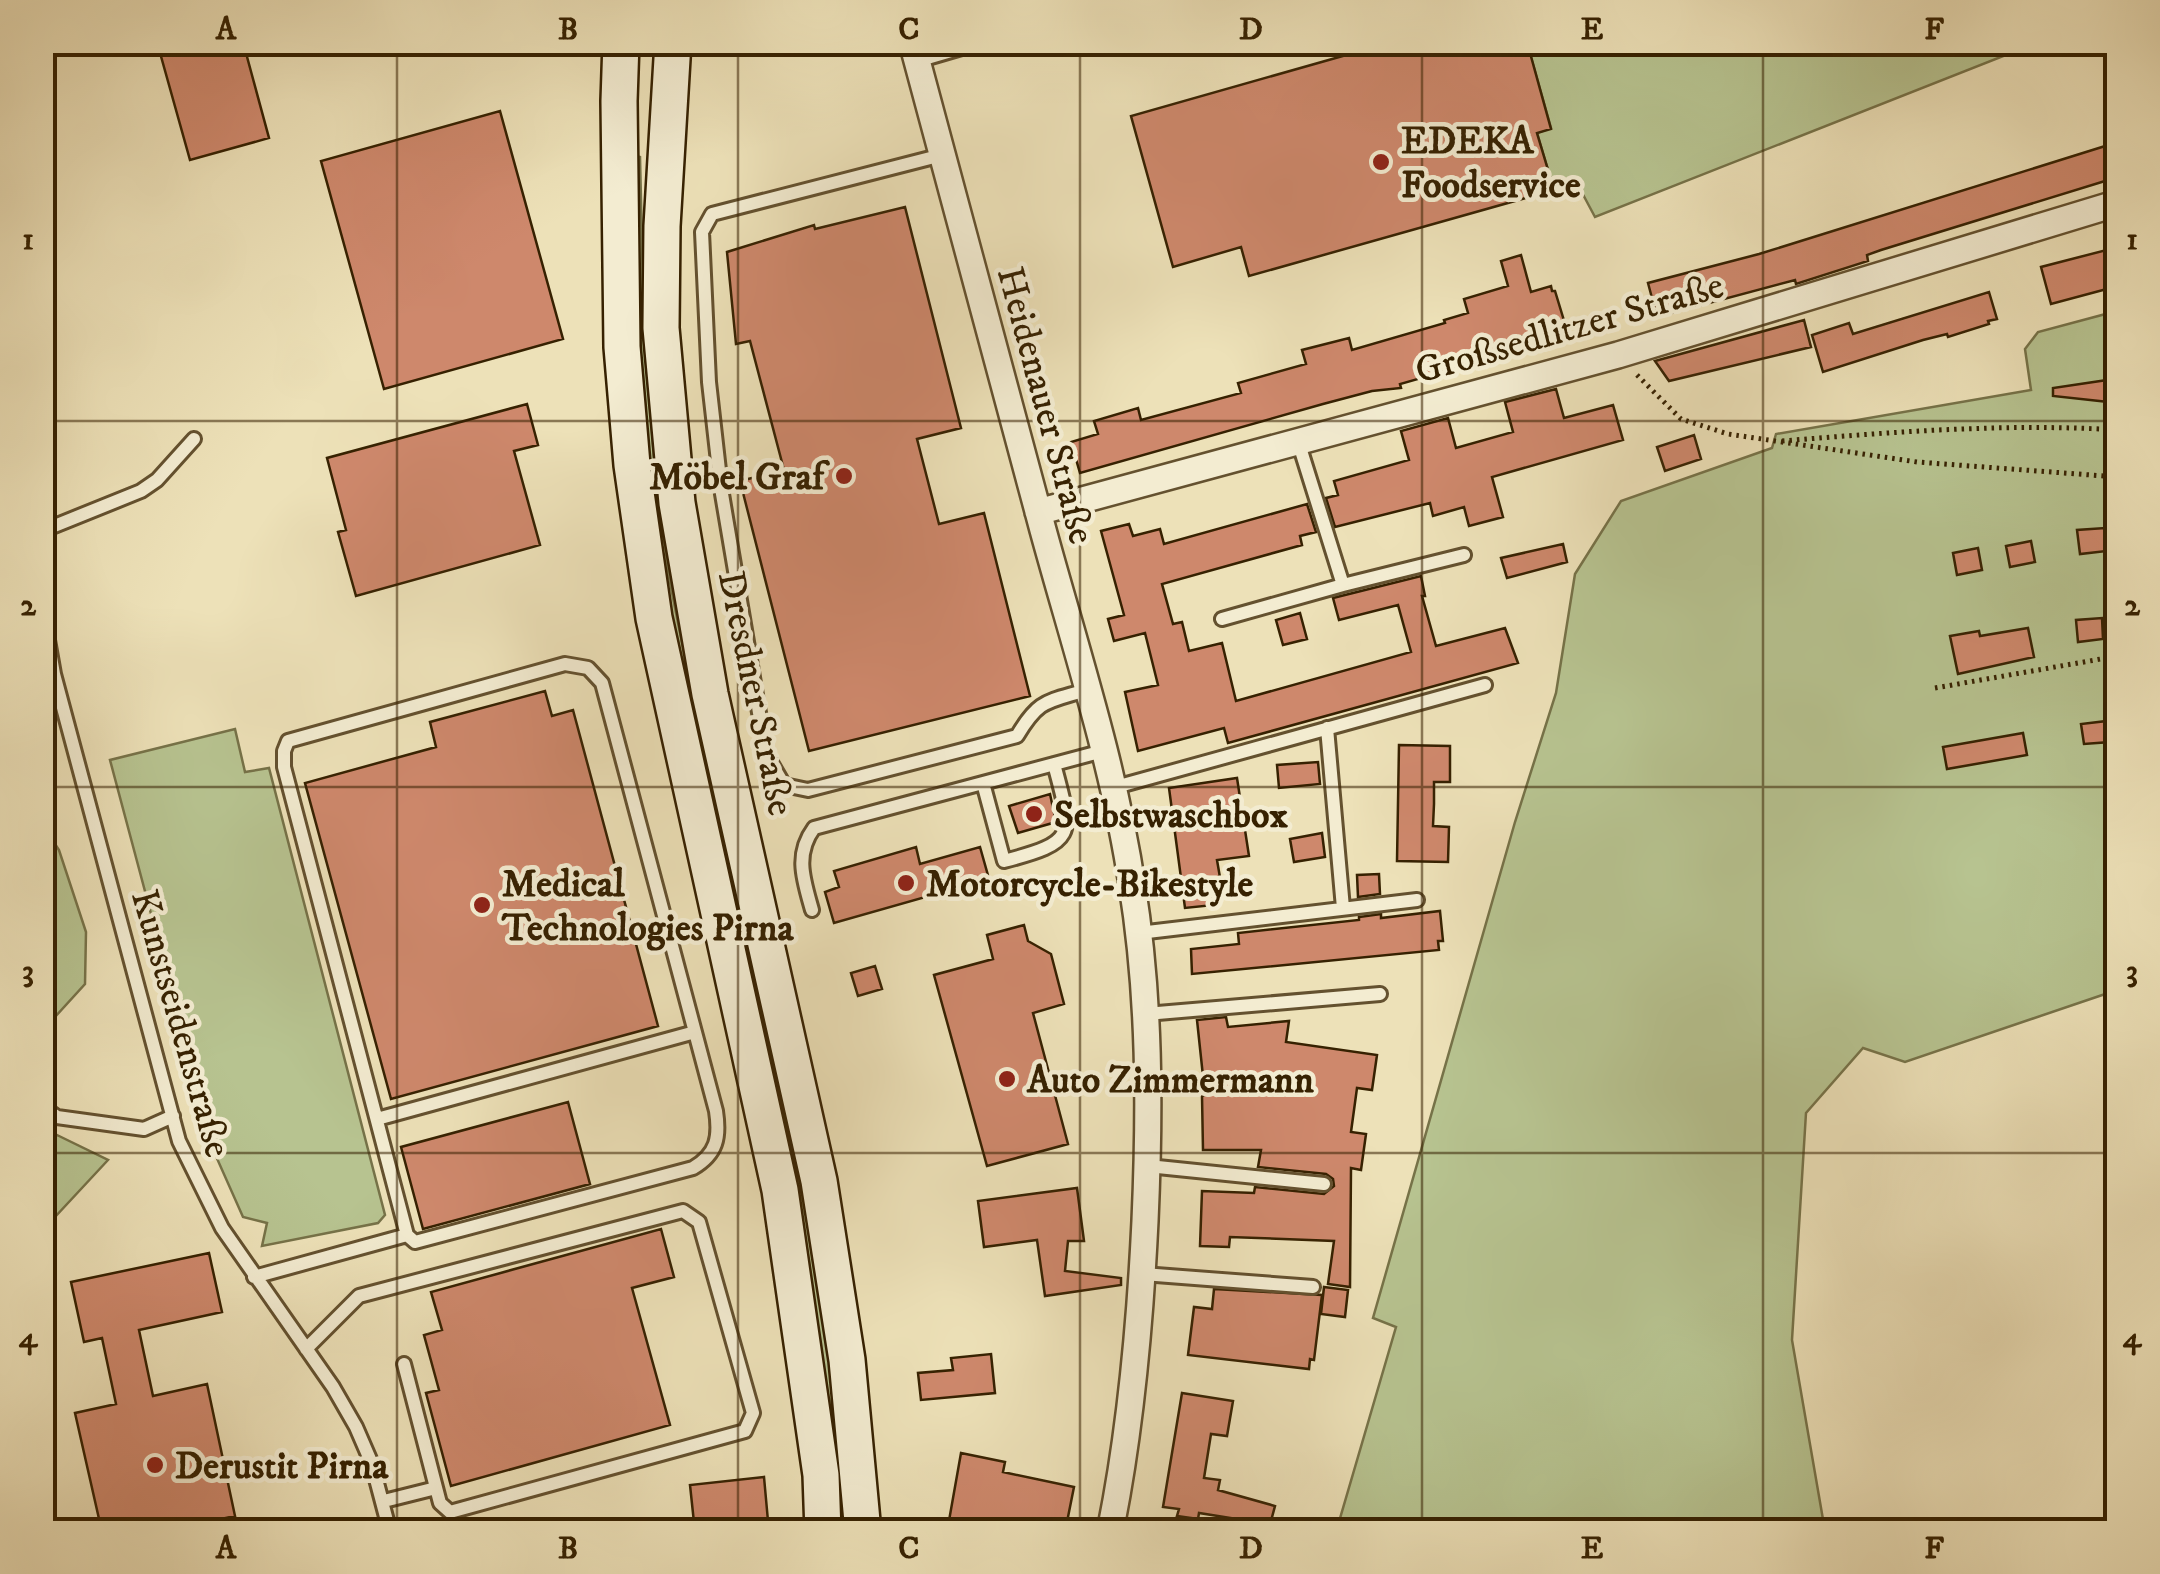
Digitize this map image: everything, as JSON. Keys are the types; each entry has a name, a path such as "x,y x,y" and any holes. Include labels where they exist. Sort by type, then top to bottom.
{"main road":[{"path":"621,42 622,347 635,484 654,618 780,1190 821,1474 823,1532"},
{"name":"Dresdner Straße","path":"673,42 662,226 661,328 677,502 710,694 792,1049 818,1181 847,1360 863,1532"}],"street":[{"name":"Heidenauer Straße","path":"915,52 1103,751 1139,933 1146,1014 1148,1166 1143,1274 1134,1381 1110,1532"},
{"name":"Großsedlitzer Straße","path":"1038,512 1618,355 2118,203"}],"lane":[{"path":"915,52 982,42"},
{"path":"942,155 712,214 702,232 709,382 721,488 766,754 784,785 808,790 1017,736 1032,710 1086,690"},
{"path":"42,531 142,491 194,439"},
{"path":"1298,441 1343,585"},
{"path":"1222,619 1464,555"},
{"name":"Kunstseidenstraße","path":"42,606 54,674 173,1116 198,1184 254,1277 356,1428 384,1501 390,1532"},
{"path":"565,664 588,668 602,683 695,1032 718,1126 718,1141 706,1160 693,1168 415,1242 407,1235 284,767 288,742 565,664"},
{"path":"1112,788 1485,685"},
{"path":"1327,728 1343,908"},
{"path":"812,910 801,870 802,849 814,828 1103,751"},
{"path":"984,783 1004,862 1060,842 1067,828 1066,808 1054,764"},
{"path":"1139,933 1417,900"},
{"path":"1146,1014 1380,994"},
{"path":"376,1119 695,1032"},
{"path":"48,1067 43,1107 56,1118 144,1129 173,1116"},
{"path":"1148,1166 1324,1184"},
{"path":"306,1349 359,1296 683,1210 699,1222 753,1413 745,1430 450,1512 440,1503 404,1364"},
{"path":"254,1277 407,1235"},
{"path":"1143,1274 1313,1287"},
{"path":"384,1501 436,1488"}],"path":[{"path":"1618,355 1682,420 1728,434 1917,462 2118,477"},
{"path":"1774,442 1894,432 2067,427 2118,430"},
{"path":"1935,688 2118,656"}],"green space":[{"path":"1527,43 2036,43 1595,217 1579,187 1554,190 1537,133 1551,128"},
{"path":"631,155 640,157 644,330 669,577 801,1185 831,1363 847,1531 837,1531 827,1410 790,1170 658,551 644,424"},
{"path":"2117,311 2117,990 1905,1062 1863,1048 1806,1113 1792,1340 1825,1531 1336,1532 1396,1327 1373,1318 1515,822 1556,693 1575,574 1621,501 1772,448 1776,434 2031,390 2025,349 2038,332"},
{"path":"235,729 245,772 269,768 385,1215 378,1223 262,1246 267,1223 243,1217 211,1145 215,1130 166,970 110,760"},
{"path":"42,824 59,850 86,932 85,984 54,1018 44,993 54,947 43,887"},
{"path":"57,1135 108,1160 55,1217 43,1316 43,1149"}],"building":[{"path":"157,42 243,42 269,138 190,160"},
{"name":"EDEKA Foodservice","path":"1392,42 1527,42 1551,129 1537,133 1554,190 1249,276 1241,247 1173,267 1131,116"},
{"path":"500,111 563,339 384,389 321,161"},
{"path":"2118,142 2118,177 1881,250 1867,255 1868,261 1796,284 1795,280 1657,317 1648,283 1759,254"},
{"name":"Möbel Graf","path":"905,207 961,428 917,439 939,524 984,513 1030,696 809,751 740,481 784,470 750,341 736,344 727,252 814,225 815,229"},
{"path":"2118,247 2118,286 2051,304 2041,267"},
{"path":"1521,255 1531,292 1551,286 1565,324 1499,343 1502,355 1400,384 1401,388 1372,391 1080,473 1071,442 1098,434 1094,421 1138,408 1141,420 1241,393 1238,383 1306,364 1302,350 1349,338 1352,350 1445,323 1444,320 1468,313 1464,299 1508,286 1501,261"},
{"path":"1989,292 1997,319 1988,321 1989,324 1823,372 1812,335 1849,323 1853,334"},
{"path":"1804,320 1811,347 1669,381 1655,361"},
{"path":"2114,379 2118,403 2053,396 2053,388"},
{"path":"1556,389 1564,418 1613,405 1623,440 1492,477 1503,517 1469,526 1464,507 1433,516 1430,503 1335,527 1326,498 1338,495 1334,481 1409,460 1401,431 1448,418 1456,448 1513,432 1505,402"},
{"path":"527,404 538,445 514,451 540,545 356,596 338,532 346,530 327,458"},
{"path":"1694,435 1701,459 1665,471 1657,447"},
{"path":"1307,504 1316,532 1300,536 1302,545 1162,584 1173,624 1182,622 1189,651 1222,643 1236,701 1411,652 1398,605 1339,620 1333,598 1421,576 1422,596 1436,646 1505,628 1518,663 1228,743 1224,728 1138,751 1125,692 1158,685 1145,633 1114,641 1108,619 1124,615 1101,531 1129,524 1133,536 1160,529 1164,544"},
{"path":"2105,528 2107,551 2080,554 2077,530"},
{"path":"2031,541 2035,562 2010,567 2006,546"},
{"path":"1563,544 1567,562 1507,578 1501,558"},
{"path":"1978,548 1982,570 1957,575 1953,553"},
{"path":"1300,613 1307,639 1283,645 1276,620"},
{"path":"2102,618 2103,639 2078,642 2076,620"},
{"path":"2028,628 2034,657 1958,674 1950,636 1979,631 1980,636"},
{"name":"Medical Technologies Pirna","path":"545,691 552,716 573,710 658,1026 391,1099 305,783 436,747 430,722"},
{"path":"2107,721 2110,742 2084,744 2081,724"},
{"path":"2023,733 2027,755 1947,769 1943,747"},
{"path":"1399,745 1450,746 1450,782 1434,782 1433,826 1449,827 1448,862 1397,861"},
{"path":"1318,762 1320,784 1279,788 1277,765"},
{"path":"1237,778 1249,856 1217,860 1222,889 1212,891 1214,905 1185,908 1169,788"},
{"name":"Selbstwaschbox","path":"1050,794 1056,822 1018,833 1009,806"},
{"path":"1322,833 1325,857 1294,862 1290,839"},
{"name":"Motorcycle-Bikestyle","path":"916,847 920,864 980,847 989,879 834,923 825,892 839,887 834,871"},
{"path":"1379,874 1380,894 1358,897 1357,875"},
{"path":"1440,911 1443,941 1438,941 1439,950 1192,974 1191,949 1239,944 1238,933 1359,920 1381,914 1381,918"},
{"name":"Auto Zimmermann","path":"1024,925 1028,941 1051,954 1064,1004 1033,1013 1068,1144 987,1166 934,975 993,959 987,935"},
{"path":"875,966 882,989 858,996 851,973"},
{"path":"1226,1017 1228,1027 1289,1021 1286,1042 1377,1055 1372,1090 1357,1088 1351,1132 1366,1134 1361,1170 1351,1168 1350,1287 1328,1284 1334,1241 1230,1237 1229,1247 1200,1246 1202,1191 1254,1193 1255,1187 1324,1194 1334,1186 1333,1179 1326,1174 1258,1167 1261,1150 1203,1150 1205,1095 1197,1020"},
{"path":"568,1102 590,1184 423,1229 401,1147"},
{"path":"1077,1188 1084,1241 1068,1241 1065,1271 1121,1278 1121,1285 1045,1296 1037,1240 984,1247 978,1201"},
{"path":"661,1229 674,1277 632,1288 670,1425 451,1486 426,1393 439,1390 424,1335 442,1330 431,1292"},
{"name":"Derustit Pirna","path":"209,1253 222,1312 139,1330 153,1396 207,1384 235,1516 212,1521 214,1532 102,1532 75,1413 116,1404 102,1338 84,1342 71,1282"},
{"path":"1324,1287 1348,1290 1345,1317 1321,1314"},
{"path":"1214,1289 1322,1295 1314,1360 1310,1359 1309,1369 1188,1355 1194,1307 1212,1309"},
{"path":"991,1354 995,1393 921,1400 918,1373 953,1370 951,1358"},
{"path":"1182,1393 1233,1401 1227,1436 1211,1434 1204,1478 1220,1480 1218,1490 1275,1506 1268,1532 1240,1532 1243,1520 1199,1513 1198,1519 1177,1516 1179,1509 1163,1507"},
{"path":"961,1453 1005,1462 1003,1472 1074,1487 1065,1532 947,1532"},
{"path":"764,1477 769,1532 695,1532 690,1485"}],"place":[{"name":"EDEKA Foodservice","path":"1381,162"},
{"name":"Möbel Graf","path":"844,476"},
{"name":"Selbstwaschbox","path":"1034,814"},
{"name":"Motorcycle-Bikestyle","path":"906,883"},
{"name":"Medical Technologies Pirna","path":"482,905"},
{"name":"Auto Zimmermann","path":"1007,1079"},
{"name":"Derustit Pirna","path":"155,1465"}]}
